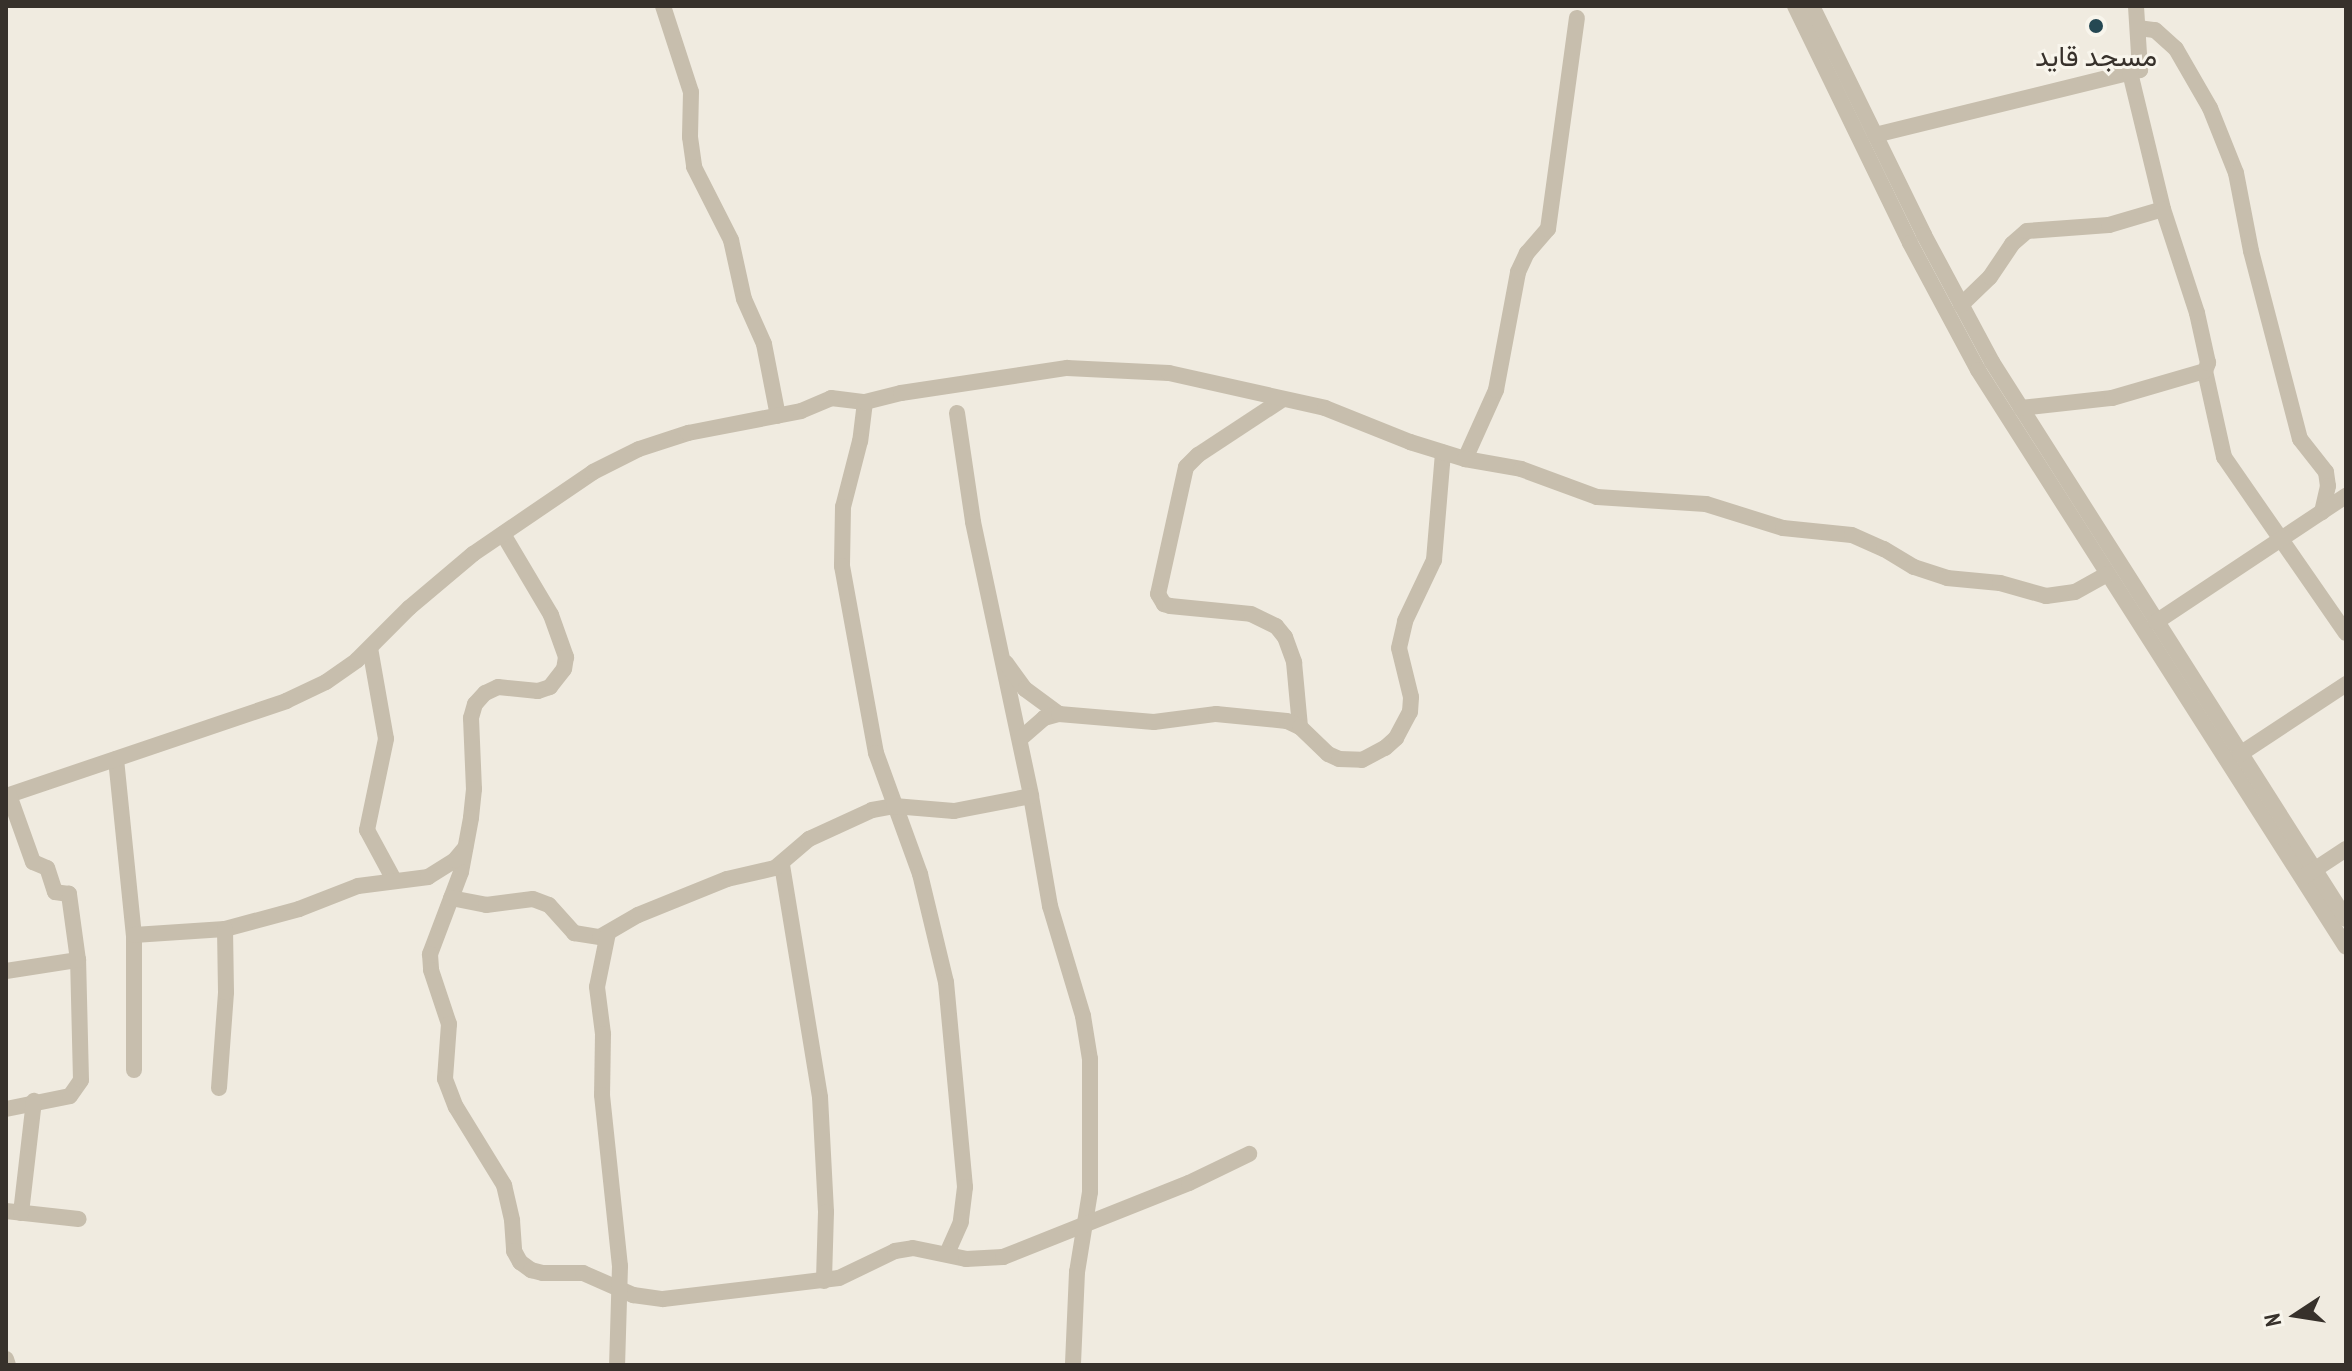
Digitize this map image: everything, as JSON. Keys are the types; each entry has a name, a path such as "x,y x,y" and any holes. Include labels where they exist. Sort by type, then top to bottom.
{"street":[{"path":"663,6 691,92 690,137 694,167 731,240 740,284 766,352 778,416"},
{"path":"1795,6 1910,243 1978,370 2107,574 2307,874 2346,919"},
{"path":"1812,6 1961,305 2021,408 2240,754 2346,947"},
{"path":"1875,135 2140,70 2136,6"},
{"path":"1465,459 1496,390 1518,272 1527,253 1548,229 1577,18"},
{"path":"2138,28 2155,30 2176,49 2210,108 2236,173 2251,251 2300,439 2326,472 2328,486 2322,512"},
{"path":"2130,73 2163,209 2197,313 2208,363 2205,371 2224,457 2346,633"},
{"path":"1961,305 1990,277 2012,244 2027,231 2109,225 2163,209"},
{"path":"6,1109 34,1101 64,1098 79,1086 78,960 69,894 55,892 47,868 33,862 8,796 307,693 370,648 452,571 593,472 639,449 688,433 778,416 831,398 865,402 1033,372 1101,367 1169,373 1325,408 1443,452 1521,469 1597,497 1706,504 1783,528 1852,535 1930,574 2000,583 2031,593 2061,595 2075,592 2107,574"},
{"path":"2021,408 2112,398 2205,371"},
{"path":"1283,399 1198,455 1186,467 1158,594 1164,604 1170,606 1251,614 1276,626 1285,637 1294,662 1300,727"},
{"path":"865,402 860,441 843,507 842,566 876,753 930,910 952,1019 965,1205 959,1230 947,1254"},
{"path":"957,413 973,522 1020,739 1050,906 1077,995 1090,1059 1090,1175 1086,1225 1077,1272 1073,1365"},
{"path":"1020,739 1044,718 1059,714 1154,722 1216,714 1287,721 1300,727 1328,754 1350,761 1362,760 1385,748 1404,726 1411,697 1399,648 1405,621 1434,560 1443,452"},
{"path":"2156,622 2346,496"},
{"path":"503,534 522,560 551,615 566,657 564,669 550,687 538,691 498,687 485,693 475,704 471,718 474,789 465,848 430,954 431,970 449,1024 445,1079 456,1107 504,1185 512,1220 514,1251 520,1262 531,1270 583,1273 633,1295 663,1299 824,1281 853,1273 895,1251 921,1249 975,1259 1003,1257 1086,1225 1127,1205 1189,1183 1249,1154"},
{"path":"370,648 386,739 367,830 394,880"},
{"path":"1001,654 1025,689 1059,714"},
{"path":"2240,754 2346,684"},
{"path":"116,759 134,935 134,1070"},
{"path":"451,898 486,905 533,899 549,905 567,927 582,937 608,933 638,915 727,879 782,865 809,839 872,810 894,806 954,811 1031,796"},
{"path":"134,935 225,929 299,909 358,886 428,877 455,860 465,848"},
{"path":"2307,874 2346,849"},
{"path":"782,865 820,1097 826,1212 824,1281"},
{"path":"219,1088 226,992 225,929"},
{"path":"608,933 597,987 620,1288 617,1365"},
{"path":"6,971 78,960"},
{"path":"34,1101 14,1212 79,1219"}],"place":[{"name":"مسجد قايد","path":"2096,26"}]}
